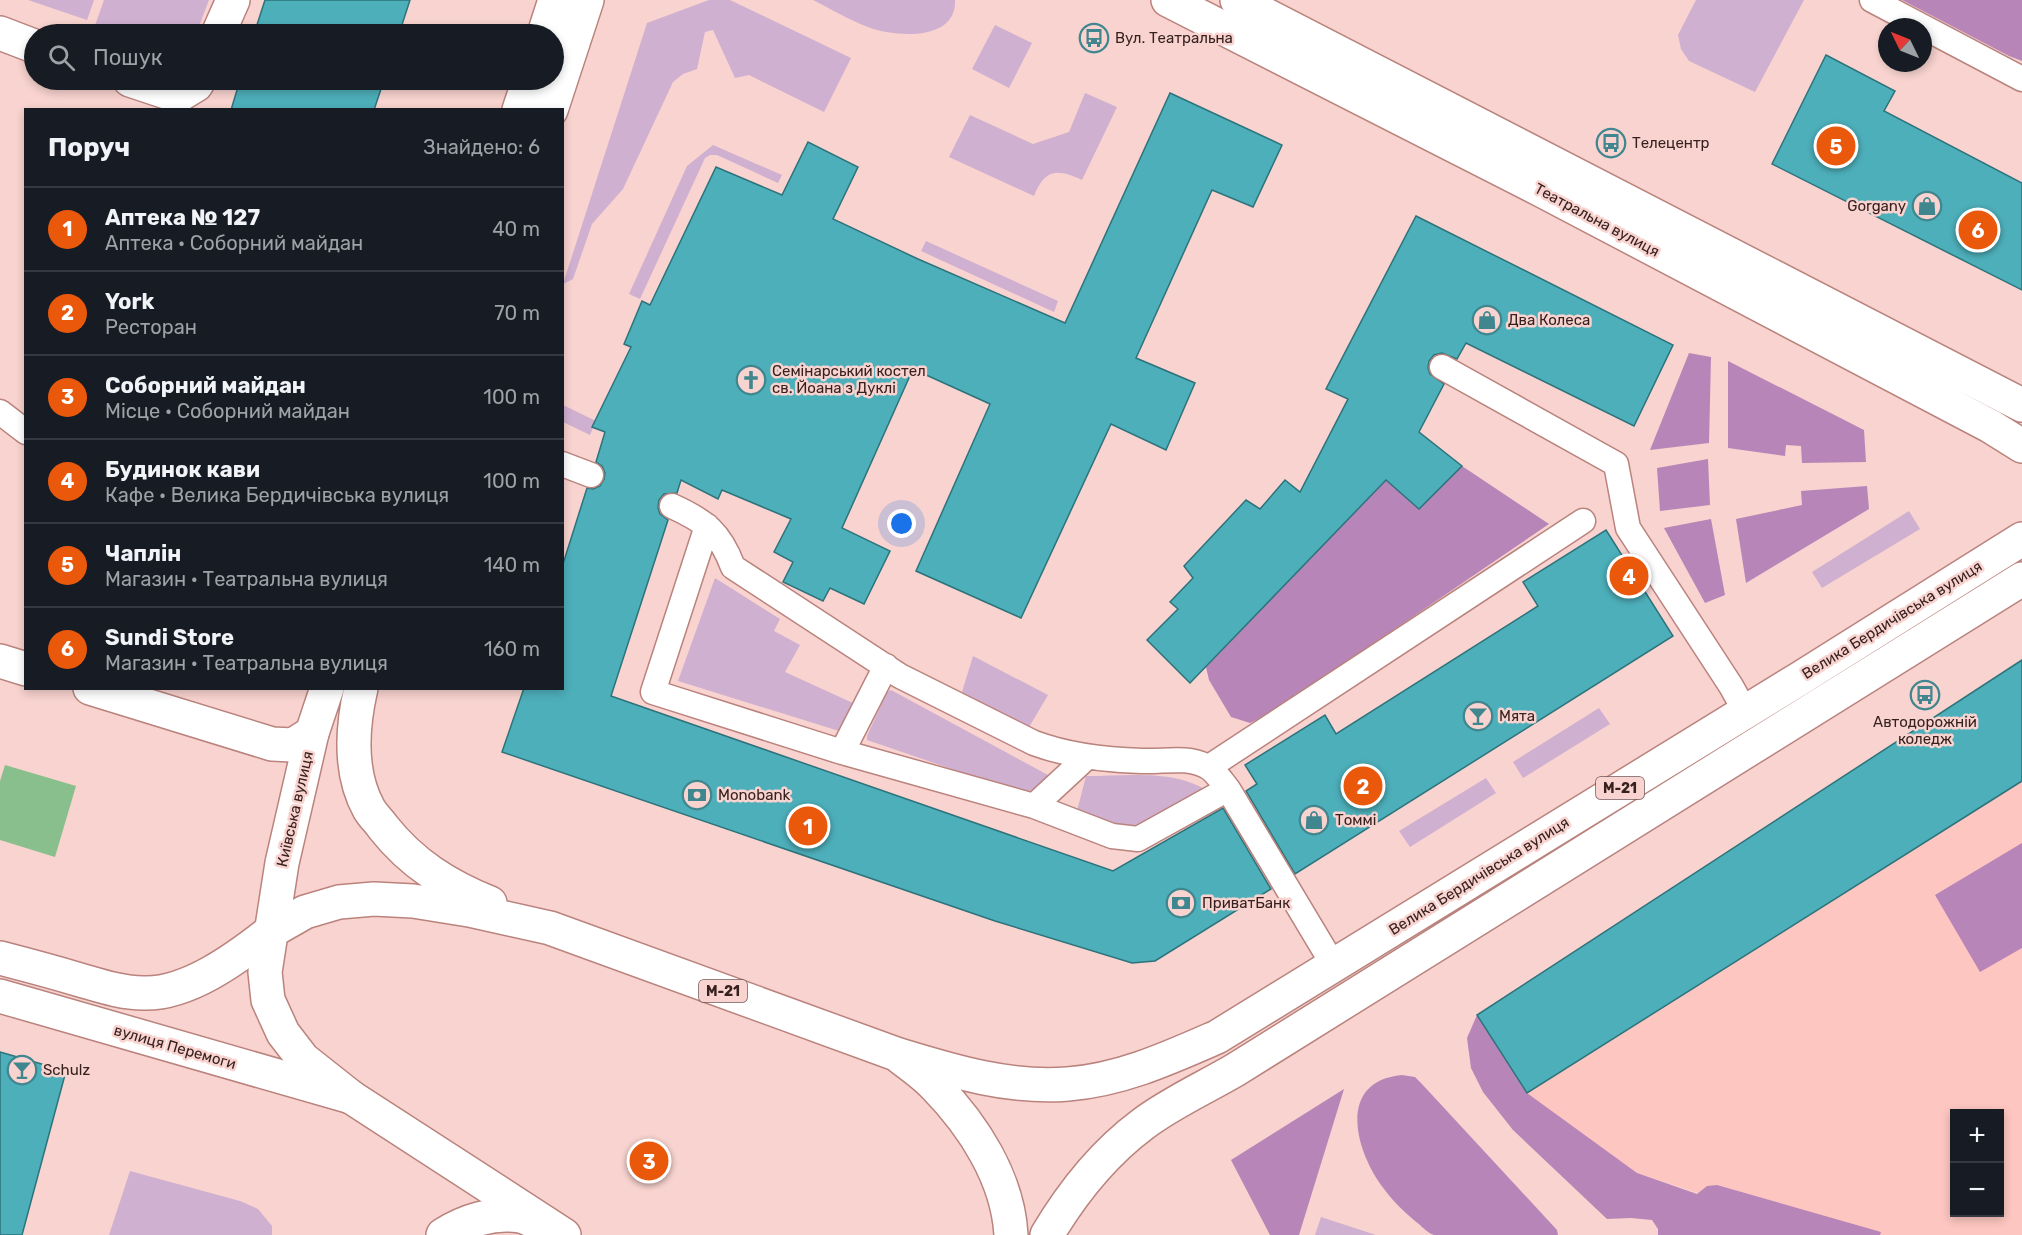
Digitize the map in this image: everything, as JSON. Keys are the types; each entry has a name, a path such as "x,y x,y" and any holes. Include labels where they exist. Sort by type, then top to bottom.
{"main road":[{"path":"223,24 234,0"},
{"path":"547,24 555,0"},
{"path":"564,70 587,0"},
{"name":"Театральна вулиця","path":"1168,0 1543,191 1990,426 2022,446"},
{"name":"Театральна вулиця","path":"1237,0 2022,405"},
{"path":"0,33 24,42"},
{"path":"160,90 178,96 188,90"},
{"path":"520,108 526,90"},
{"path":"552,108 558,90"},
{"name":"Велика Бердичівська вулиця","path":"896,1054 959,1073 1002,1081 1068,1084 1114,1076 1156,1064 1217,1037 2022,539"},
{"name":"М-21","path":"1047,1235 1077,1189 1106,1157 1143,1124 1235,1070 2022,579"},
{"path":"0,661 24,668"},
{"path":"96,690 272,744 293,745 312,733"},
{"name":"Київська вулиця","path":"326,690 312,733 282,863 265,972 268,1000 283,1033 303,1059 351,1097"},
{"name":"М-21","path":"361,690 353,734 360,784 369,809 389,835 417,864 464,893 550,928 896,1054 935,1086 983,1148 999,1180 1010,1215 1011,1235"},
{"path":"0,958 117,990 145,993 178,987 210,973 242,954 270,932 305,912 339,902 374,899 413,901 469,910 550,928"},
{"name":"вулиця Перемоги","path":"0,996 351,1097"},
{"path":"351,1097 563,1235"},
{"path":"443,1235 460,1225 489,1216 520,1216 563,1235"}],"lane":[{"path":"1872,0 2022,79"},
{"path":"1442,367 1616,464 1628,528 1727,679 1745,711"},
{"path":"0,412 24,430"},
{"path":"564,465 591,476"},
{"path":"672,506 692,515 707,526 725,546 732,567 900,676 1034,743 1055,751 1087,757 1144,761 1184,760 1209,767 1228,789 1334,966"},
{"path":"1209,767 1583,520"},
{"path":"707,526 653,692 842,752 1034,806 1112,836 1138,839 1228,789"},
{"path":"842,752 886,666"},
{"path":"1034,806 1087,757"}],"shaded area":[{"path":"28,0 94,0 87,20"},
{"path":"104,0 209,0 200,24 96,24"},
{"path":"709,0 730,0 851,58 824,112 749,75 735,78 713,30 705,32 697,69 683,74 673,82 623,189 592,224 573,279 564,284 564,281 647,23"},
{"path":"813,0 955,0 953,14 946,23 935,30 907,34 868,27"},
{"path":"1696,0 1804,0 1755,92 1689,61 1681,49 1678,35"},
{"path":"1902,0 2022,0 2022,61 2009,56"},
{"path":"995,25 1032,43 1009,88 972,69"},
{"path":"1085,93 1117,107 1082,180 1066,174 1053,173 1043,180 1034,196 949,157 970,115 1033,144 1069,132"},
{"path":"713,145 782,175 778,183 717,155 705,158 640,299 629,294 687,166"},
{"path":"926,241 1058,301 1054,312 921,251"},
{"path":"1689,353 1711,357 1709,443 1650,450"},
{"path":"1728,361 1864,430 1866,462 1802,463 1801,446 1786,445 1785,456 1728,448"},
{"path":"564,405 596,421 590,435 564,422"},
{"path":"1708,459 1710,505 1660,511 1657,468"},
{"path":"1462,466 1549,524 1392,631 1293,703 1250,723 1231,717 1209,680 1206,667 1386,479 1419,509"},
{"path":"1867,486 1869,509 1746,583 1736,519 1802,505 1801,491"},
{"path":"1909,511 1920,529 1822,588 1812,572"},
{"path":"1711,519 1725,595 1705,603 1664,528"},
{"path":"715,578 780,619 774,631 800,645 785,672 855,704 844,730 839,731 678,681"},
{"path":"973,656 1048,695 1025,734 970,704 962,692"},
{"path":"2022,660 2022,1235 1813,1235 1745,1208 1637,1173 1527,1093 1477,1015"},
{"path":"891,690 1048,775 1048,780 1030,791 1019,792 867,740 887,692"},
{"path":"1599,708 1610,724 1523,778 1513,762"},
{"path":"5,765 76,786 55,857 0,840 0,781"},
{"path":"1086,776 1164,776 1193,783 1206,790 1137,830 1077,811"},
{"path":"1486,778 1496,793 1410,847 1399,831"},
{"path":"2022,843 2022,948 1980,972 1935,895"},
{"path":"1477,1015 1527,1093 1637,1173 1697,1194 1707,1186 1717,1185 1881,1232 1880,1235 1658,1235 1658,1229 1652,1220 1607,1219 1513,1130 1483,1092 1471,1068 1467,1038"},
{"path":"1402,1075 1415,1077 1421,1083 1557,1230 1558,1235 1434,1235 1426,1231 1397,1204 1381,1185 1364,1153 1357,1118 1360,1102 1368,1089 1382,1080"},
{"path":"1344,1089 1299,1235 1270,1235 1231,1160"},
{"path":"130,1171 240,1201 258,1209 272,1226 272,1235 109,1235"},
{"path":"1321,1217 1376,1235 1315,1235"}],"building":[{"path":"265,0 410,0 402,24 257,24"},
{"path":"1826,55 1895,91 1884,111 2022,183 2022,290 1772,164"},
{"path":"237,90 381,90 375,108 232,108"},
{"path":"1170,93 1282,145 1253,207 1212,190 1136,358 1195,383 1166,450 1111,424 1021,618 916,571 990,404 913,369 842,528 890,551 864,604 830,588 823,601 783,582 793,562 774,552 791,519 722,490 718,499 681,480 677,493 664,494 659,500 660,514 668,520 611,696 1113,871 1223,808 1271,889 1155,961 1132,963 995,921 502,752 523,690 564,690 564,561 587,488 593,489 600,486 605,473 602,466 596,462 605,432 592,427 631,347 624,344 642,301 650,305 716,167 782,195 808,142 858,167 833,219 1065,323"},
{"path":"1416,216 1673,345 1634,426 1466,343 1457,359 1442,353 1434,355 1429,361 1430,374 1444,384 1419,432 1462,466 1419,509 1386,480 1190,683 1147,640 1178,609 1170,602 1193,578 1184,566 1246,500 1260,509 1285,480 1300,492 1348,399 1326,389"},
{"path":"1606,530 1673,636 1295,874 1246,791 1257,784 1245,765 1325,715 1336,734 1538,606 1523,582"},
{"path":"2022,660 2022,781 1527,1093 1477,1015"},
{"path":"0,1052 66,1071 22,1235 0,1235"}],"place":[{"name":"Вул. Театральна","path":"1094,38"},
{"name":"Телецентр","path":"1611,143"},
{"name":"Чаплін","path":"1836,146"},
{"name":"Gorgany","path":"1927,206"},
{"name":"Sundi Store","path":"1978,230"},
{"name":"Два Колеса","path":"1487,320"},
{"name":"Семінарський костел св. Йоана з Дуклі","path":"751,380"},
{"name":"Будинок кави","path":"1629,576"},
{"name":"Автодорожній коледж","path":"1925,695"},
{"name":"Мята","path":"1478,716"},
{"name":"York","path":"1363,786"},
{"name":"Monobank","path":"697,795"},
{"name":"Томмі","path":"1314,820"},
{"name":"Аптека № 127","path":"808,826"},
{"name":"ПриватБанк","path":"1181,903"},
{"name":"Schulz","path":"22,1070"},
{"name":"Соборний майдан","path":"649,1161"}]}
